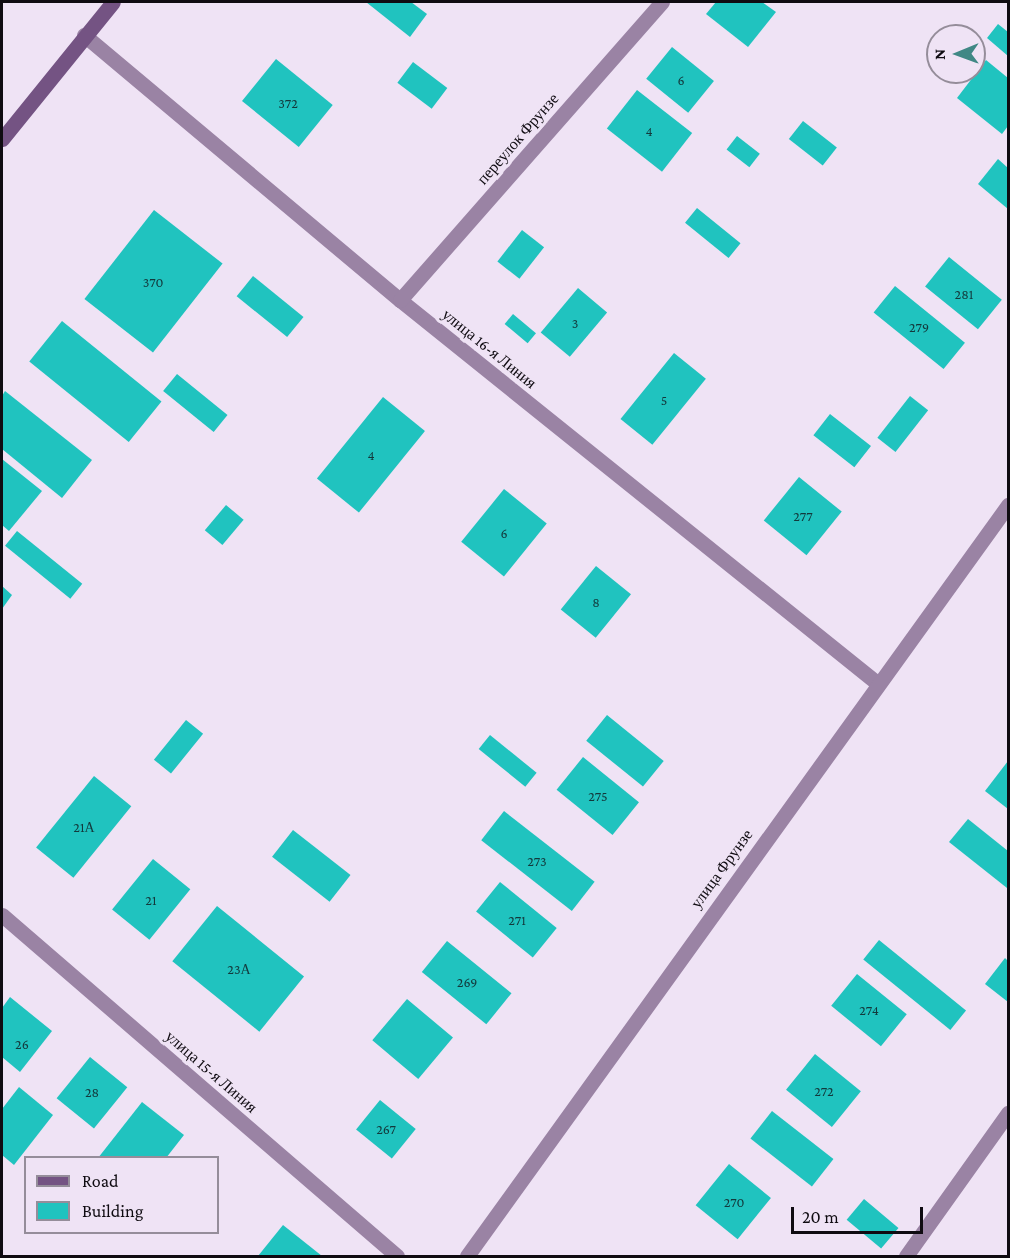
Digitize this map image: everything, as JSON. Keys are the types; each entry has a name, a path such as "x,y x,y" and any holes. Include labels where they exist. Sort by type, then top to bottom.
{"main road":[{"path":"2,139 113,2"}],"street":[{"name":"переулок Фрунзе","path":"400,300 662,2"},
{"name":"улица 16-я Линия","path":"84,35 400,300 877,683"},
{"name":"улица Фрунзе","path":"467,1257 877,683 1008,504"},
{"name":"улица 15-я Линия","path":"2,915 397,1257"},
{"path":"906,1257 1008,1113"}],"building":[{"path":"366,2 411,2 427,14 410,37"},
{"path":"716,2 762,2 776,12 748,47 706,14"},
{"path":"998,24 1008,32 1008,56 987,38"},
{"path":"672,47 714,81 688,113 646,79"},
{"path":"276,59 333,105 299,147 242,101"},
{"path":"986,60 1008,78 1008,126 1002,134 957,98 968,84 986,84"},
{"path":"413,62 447,88 432,109 397,83"},
{"path":"637,90 692,133 662,172 607,129"},
{"path":"803,121 837,147 823,166 789,139"},
{"path":"737,136 760,154 749,167 727,149"},
{"path":"998,159 1008,168 1008,209 978,184"},
{"path":"697,208 741,243 729,258 685,223"},
{"path":"154,210 223,264 153,353 84,299"},
{"path":"522,230 544,247 519,279 497,262"},
{"path":"949,257 1002,300 978,329 925,287"},
{"path":"253,276 304,317 287,337 237,296"},
{"path":"895,286 965,343 944,369 874,312"},
{"path":"578,288 607,312 570,357 541,332"},
{"path":"513,314 536,333 528,343 505,324"},
{"path":"62,321 161,402 129,442 29,361"},
{"path":"674,353 706,379 652,445 621,419"},
{"path":"177,374 228,415 214,432 163,391"},
{"path":"5,391 92,460 62,498 2,449 2,396"},
{"path":"910,396 928,410 895,452 877,438"},
{"path":"383,397 425,431 359,513 317,479"},
{"path":"830,414 871,446 854,467 813,435"},
{"path":"2,459 42,491 9,531 2,525"},
{"path":"799,477 842,512 807,555 764,521"},
{"path":"504,489 547,524 504,576 461,542"},
{"path":"226,505 244,520 222,545 205,530"},
{"path":"17,531 82,584 70,599 5,546"},
{"path":"596,566 631,594 596,638 561,610"},
{"path":"2,586 12,595 2,609"},
{"path":"607,715 664,761 643,787 586,741"},
{"path":"186,720 203,734 171,773 154,760"},
{"path":"490,735 537,773 525,787 479,749"},
{"path":"583,757 639,802 613,835 557,790"},
{"path":"1008,761 1008,809 985,791"},
{"path":"94,776 131,806 73,878 36,847"},
{"path":"504,811 595,882 572,911 481,840"},
{"path":"968,819 1008,851 1007,888 949,842"},
{"path":"293,830 351,875 330,902 272,857"},
{"path":"153,859 190,889 149,940 112,910"},
{"path":"500,882 557,928 533,957 476,912"},
{"path":"217,906 304,976 259,1032 172,961"},
{"path":"879,940 966,1010 950,1030 863,959"},
{"path":"447,941 512,993 486,1024 422,972"},
{"path":"1005,958 1008,961 1008,1002 985,984"},
{"path":"857,974 907,1014 881,1046 831,1006"},
{"path":"10,997 52,1031 20,1072 2,1057 2,1008"},
{"path":"407,999 453,1038 418,1079 372,1040"},
{"path":"815,1054 861,1091 832,1127 786,1090"},
{"path":"90,1057 127,1087 94,1128 57,1098"},
{"path":"19,1087 53,1115 14,1165 2,1155 2,1109"},
{"path":"380,1100 416,1129 392,1158 356,1130"},
{"path":"142,1102 184,1135 168,1156 100,1156"},
{"path":"772,1111 833,1159 812,1187 750,1139"},
{"path":"729,1164 771,1198 738,1239 696,1205"},
{"path":"864,1199 898,1228 881,1249 847,1220"},
{"path":"283,1225 322,1256 258,1256"}]}
